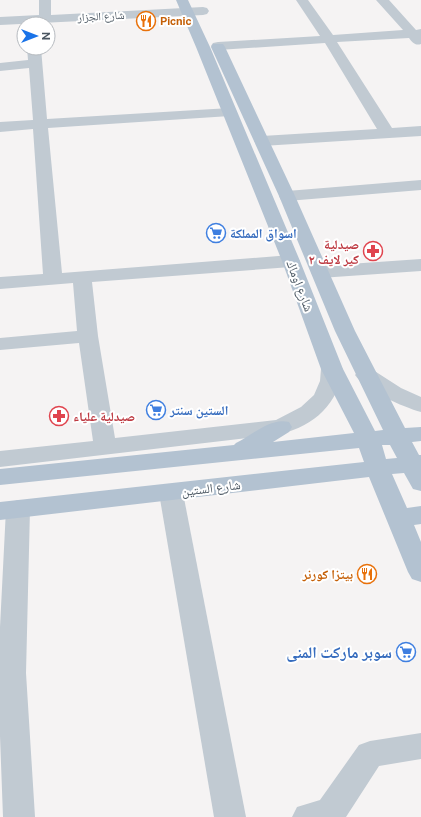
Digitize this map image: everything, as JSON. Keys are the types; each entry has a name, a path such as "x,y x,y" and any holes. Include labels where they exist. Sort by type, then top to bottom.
{"main road":[{"name":"شارع اوماك","path":"192,6 218,46 287,196 345,331 366,375 418,470"},
{"name":"شارع اوماك","path":"192,6 230,112 291,261 332,369 368,439 378,469 410,517 421,572"},
{"path":"228,454 254,443 281,427"},
{"path":"0,477 421,434"},
{"name":"شارع الستين","path":"9,510 378,469 418,470"}],"street":[{"path":"39,16 45,0"},
{"path":"302,0 329,39 387,133"},
{"path":"382,0 417,33 421,44"},
{"name":"شارع الجزار","path":"56,19 192,6"},
{"name":"شارع الجزار","path":"0,21 16,21"},
{"path":"218,46 417,33"},
{"path":"0,67 34,56 53,278"},
{"path":"0,127 230,112"},
{"path":"262,142 421,130"},
{"path":"287,196 421,186"},
{"path":"0,283 291,261"},
{"path":"320,272 421,265"},
{"path":"82,276 88,336 105,448"},
{"path":"0,344 88,336"},
{"path":"0,459 281,427 301,417 316,407 326,393 331,381 332,369"},
{"path":"366,375 393,393 421,405"},
{"path":"171,493 230,817"},
{"path":"9,510 6,674 18,817"},
{"path":"308,817 330,813 370,754 421,746"}],"place":[{"name":"Picnic","path":"146,21"},
{"name":"اسواق المملكة","path":"216,233"},
{"name":"صيدلية كير لايف ٢","path":"373,251"},
{"name":"الستين سنتر","path":"156,410"},
{"name":"صيدلية علياء","path":"59,416"},
{"name":"بيتزا كورنر","path":"367,574"},
{"name":"سوبر ماركت المنى","path":"406,652"}]}
